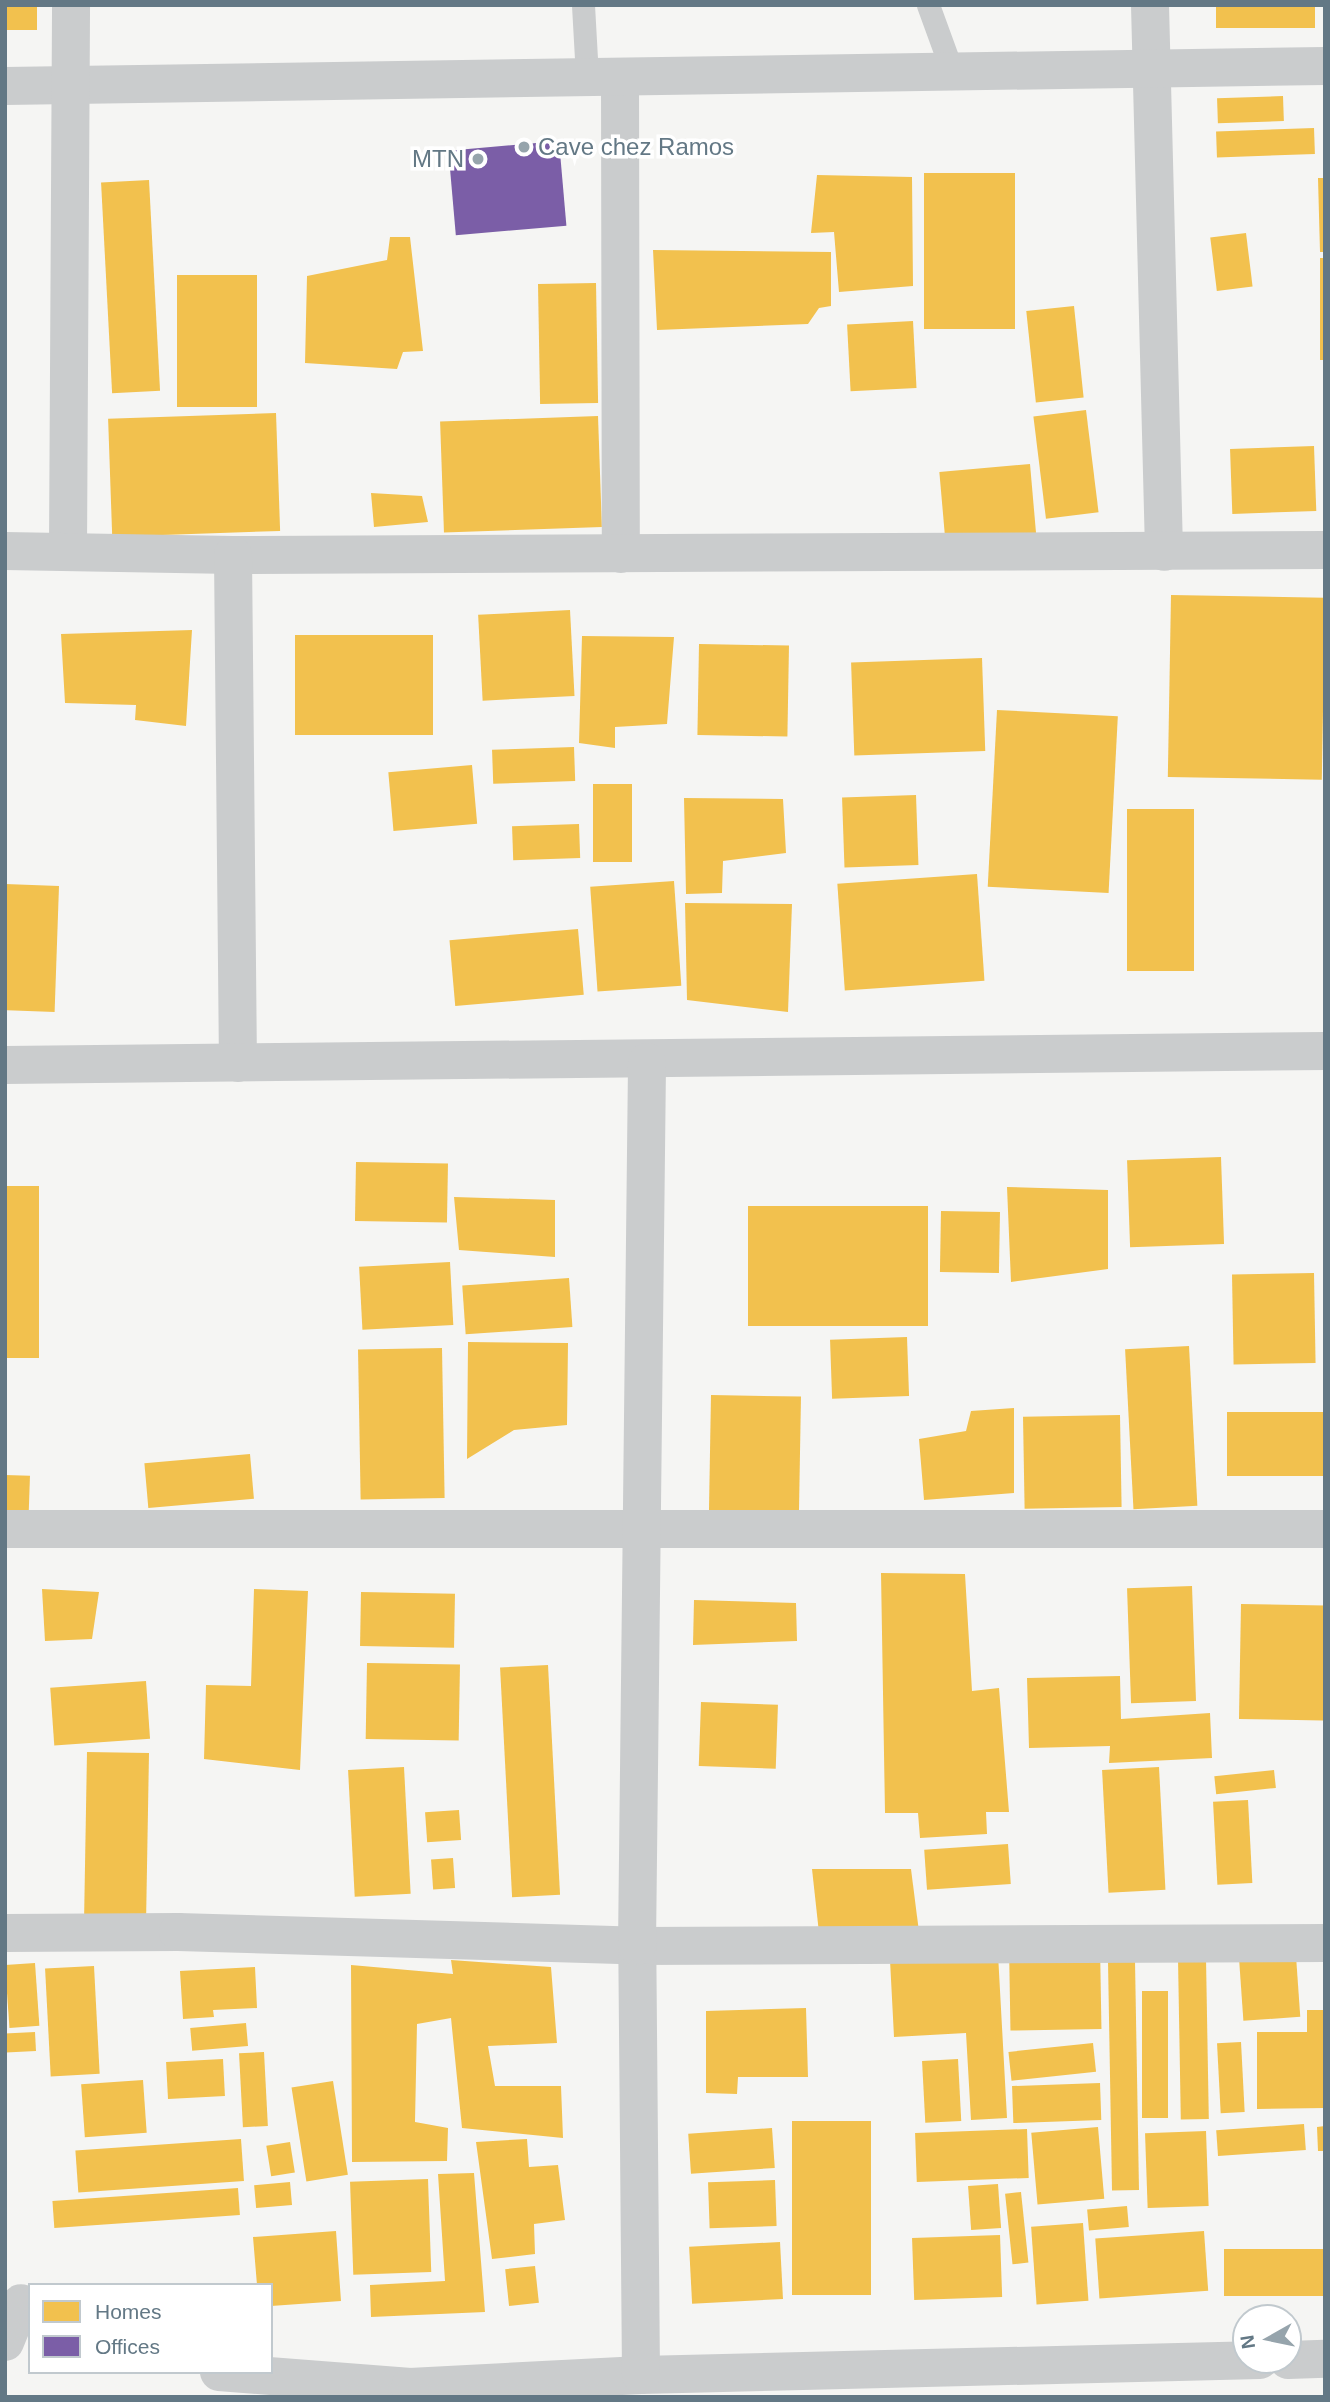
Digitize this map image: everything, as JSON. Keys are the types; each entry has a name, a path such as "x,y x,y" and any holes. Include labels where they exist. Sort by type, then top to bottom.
{"street":[{"path":"68,551 71,5"},
{"path":"1150,5 1164,552"},
{"path":"5,86 1325,66"},
{"path":"603,77 621,554"},
{"path":"5,551 233,555 1325,550"},
{"path":"233,555 238,1063"},
{"path":"5,1065 647,1062 1325,1051"},
{"path":"640,2375 637,1946 644,1530 647,1062"},
{"path":"5,1528 1325,1529"},
{"path":"5,1933 178,1932 637,1946 1325,1943"},
{"path":"5,2342 19,2300"},
{"path":"1302,2360 1325,2359"},
{"path":"244,2374 441,2391 640,2375 1232,2361"}],"lane":[{"path":"583,5 603,77"},
{"path":"928,5 952,71"}],"building: Homes":[{"path":"5,5 37,5 37,30 5,30"},
{"path":"1216,5 1315,5 1315,28 1216,28"},
{"path":"1283,96 1284,121 1218,123 1217,98"},
{"path":"1314,128 1315,154 1217,157 1216,131"},
{"path":"924,173 1015,173 1015,329 924,329"},
{"path":"817,175 912,177 913,286 839,292 834,232 811,233"},
{"path":"1318,178 1325,178 1325,252 1320,252"},
{"path":"149,180 160,391 112,393 101,183"},
{"path":"1246,233 1253,287 1217,291 1210,237"},
{"path":"390,237 410,237 423,351 403,352 397,369 305,363 307,276 387,260"},
{"path":"653,250 831,252 831,306 819,308 808,324 657,330"},
{"path":"1320,258 1325,258 1325,360 1320,360"},
{"path":"177,275 257,275 257,407 177,407"},
{"path":"596,283 598,403 540,404 538,284"},
{"path":"1074,306 1084,397 1036,403 1026,311"},
{"path":"913,321 917,388 851,391 847,324"},
{"path":"1086,410 1099,512 1046,519 1033,416"},
{"path":"276,413 280,531 112,537 108,419"},
{"path":"598,416 602,527 444,532 440,422"},
{"path":"1314,446 1316,511 1232,514 1230,449"},
{"path":"1030,464 1036,538 946,546 939,472"},
{"path":"371,493 422,496 428,522 374,527"},
{"path":"1171,595 1325,598 1322,780 1168,777"},
{"path":"570,610 575,696 483,701 478,615"},
{"path":"192,630 186,726 135,720 136,705 65,703 61,634"},
{"path":"295,635 433,635 433,735 295,735"},
{"path":"582,636 674,637 667,724 615,727 615,748 579,743"},
{"path":"699,644 789,646 787,737 697,735"},
{"path":"982,658 985,751 854,756 851,663"},
{"path":"997,710 1118,716 1109,893 988,887"},
{"path":"574,747 575,781 493,784 492,750"},
{"path":"472,765 477,824 393,831 388,772"},
{"path":"593,784 632,784 632,862 593,862"},
{"path":"916,795 918,865 844,868 842,798"},
{"path":"684,798 783,799 786,853 723,861 722,893 686,894"},
{"path":"1127,809 1194,809 1194,971 1127,971"},
{"path":"579,824 580,858 513,860 512,826"},
{"path":"977,874 984,981 845,991 837,884"},
{"path":"674,881 681,986 598,992 590,887"},
{"path":"5,884 59,886 55,1012 5,1010"},
{"path":"685,903 792,904 788,1012 687,1000"},
{"path":"578,929 584,995 455,1006 449,940"},
{"path":"1221,1157 1224,1244 1130,1247 1127,1160"},
{"path":"356,1162 448,1164 447,1223 355,1221"},
{"path":"5,1186 39,1186 39,1358 5,1358"},
{"path":"1007,1187 1108,1190 1108,1269 1011,1282"},
{"path":"454,1197 555,1200 555,1257 459,1250"},
{"path":"748,1206 928,1206 928,1326 748,1326"},
{"path":"941,1211 1000,1212 999,1273 940,1272"},
{"path":"450,1262 453,1325 362,1330 359,1267"},
{"path":"1314,1273 1316,1363 1234,1364 1232,1274"},
{"path":"569,1278 572,1327 466,1334 462,1285"},
{"path":"907,1337 909,1396 832,1399 830,1340"},
{"path":"468,1342 568,1343 567,1425 514,1430 467,1459"},
{"path":"1189,1346 1197,1506 1133,1509 1125,1349"},
{"path":"442,1348 445,1498 361,1499 358,1349"},
{"path":"711,1395 801,1397 799,1519 709,1517"},
{"path":"1014,1408 1014,1493 924,1500 919,1439 966,1431 971,1411"},
{"path":"1227,1412 1325,1412 1325,1476 1227,1476"},
{"path":"1120,1415 1122,1507 1025,1509 1023,1417"},
{"path":"250,1454 254,1499 148,1508 144,1463"},
{"path":"5,1475 30,1476 29,1518 5,1517"},
{"path":"881,1573 965,1574 972,1691 999,1688 1009,1812 986,1812 987,1834 920,1838 918,1813 885,1813"},
{"path":"1192,1586 1196,1701 1131,1703 1127,1588"},
{"path":"42,1589 99,1592 92,1639 45,1641"},
{"path":"254,1589 308,1591 300,1770 204,1759 206,1685 251,1686"},
{"path":"361,1592 455,1594 454,1648 360,1646"},
{"path":"694,1600 796,1603 797,1641 693,1645"},
{"path":"1241,1604 1325,1605 1323,1720 1239,1719"},
{"path":"367,1663 460,1665 459,1741 366,1739"},
{"path":"548,1665 560,1895 512,1897 500,1668"},
{"path":"1120,1676 1121,1719 1210,1713 1212,1758 1109,1763 1110,1746 1029,1748 1027,1678"},
{"path":"146,1681 150,1739 54,1746 50,1688"},
{"path":"701,1702 778,1705 776,1769 699,1766"},
{"path":"87,1752 149,1753 146,1918 84,1917"},
{"path":"404,1767 411,1894 355,1897 348,1770"},
{"path":"1159,1767 1165,1890 1109,1893 1102,1770"},
{"path":"1274,1770 1276,1788 1216,1794 1214,1776"},
{"path":"1248,1800 1252,1883 1217,1885 1213,1802"},
{"path":"459,1810 461,1840 427,1842 425,1812"},
{"path":"1008,1844 1011,1884 927,1890 924,1850"},
{"path":"453,1858 455,1888 433,1889 431,1860"},
{"path":"812,1869 911,1869 919,1932 819,1933"},
{"path":"1100,1945 1101,2029 1010,2031 1009,1947"},
{"path":"998,1954 1007,2118 971,2120 966,2033 894,2037 890,1960"},
{"path":"1296,1956 1300,2017 1243,2021 1239,1960"},
{"path":"1178,1958 1206,1958 1209,2119 1181,2119"},
{"path":"451,1960 551,1967 557,2043 488,2046 495,2086 561,2086 563,2138 462,2128 451,2018 417,2024 415,2122 448,2128 447,2161 352,2162 351,1965 453,1974"},
{"path":"1108,1961 1135,1961 1139,2190 1112,2190"},
{"path":"35,1963 39,2026 9,2028 5,1965"},
{"path":"94,1966 100,2074 51,2076 45,1969"},
{"path":"255,1967 257,2008 213,2010 214,2017 183,2019 180,1971"},
{"path":"1142,1991 1168,1991 1168,2118 1142,2118"},
{"path":"806,2008 808,2077 738,2077 737,2094 706,2093 706,2011"},
{"path":"1307,2010 1325,2010 1325,2108 1257,2109 1257,2032 1307,2032"},
{"path":"246,2023 248,2046 192,2051 190,2028"},
{"path":"35,2032 36,2051 6,2053 5,2034"},
{"path":"1241,2042 1245,2112 1221,2113 1217,2043"},
{"path":"1093,2043 1096,2072 1011,2081 1008,2052"},
{"path":"264,2052 268,2126 243,2127 239,2053"},
{"path":"223,2059 225,2096 168,2099 166,2062"},
{"path":"958,2059 961,2121 925,2123 922,2061"},
{"path":"143,2080 147,2133 85,2137 81,2084"},
{"path":"333,2081 348,2175 306,2181 292,2088"},
{"path":"1100,2083 1101,2120 1013,2123 1012,2086"},
{"path":"792,2121 871,2121 871,2295 792,2295"},
{"path":"1304,2124 1306,2150 1218,2156 1216,2130"},
{"path":"1325,2126 1325,2151 1318,2151 1317,2127"},
{"path":"1098,2127 1104,2199 1038,2205 1031,2133"},
{"path":"772,2128 775,2168 691,2174 688,2134"},
{"path":"1027,2129 1029,2178 917,2182 915,2133"},
{"path":"1206,2131 1209,2206 1148,2208 1145,2133"},
{"path":"241,2139 244,2181 78,2192 75,2151"},
{"path":"527,2139 529,2167 558,2165 565,2220 534,2224 535,2254 492,2259 476,2142"},
{"path":"290,2142 295,2173 271,2176 266,2146"},
{"path":"474,2173 485,2312 371,2317 370,2285 445,2281 438,2174"},
{"path":"428,2179 431,2272 353,2275 350,2182"},
{"path":"775,2180 777,2226 710,2228 708,2182"},
{"path":"290,2182 292,2205 256,2208 254,2185"},
{"path":"998,2184 1001,2228 971,2230 968,2186"},
{"path":"238,2188 240,2215 54,2228 52,2201"},
{"path":"1021,2192 1028,2263 1013,2264 1005,2194"},
{"path":"1127,2206 1129,2227 1089,2230 1087,2209"},
{"path":"1083,2223 1088,2301 1037,2304 1031,2227"},
{"path":"336,2231 341,2301 273,2306 273,2283 257,2283 253,2237"},
{"path":"1204,2231 1208,2291 1099,2298 1095,2239"},
{"path":"1000,2235 1002,2297 914,2300 912,2238"},
{"path":"780,2242 783,2299 692,2304 689,2247"},
{"path":"1224,2249 1325,2249 1325,2296 1224,2296"},
{"path":"535,2266 539,2303 509,2306 505,2269"}],"building: Offices":[{"path":"559,141 566,226 456,235 448,151"}],"place":[{"name":"Cave chez Ramos","path":"524,147"},
{"name":"MTN","path":"478,159"}]}
